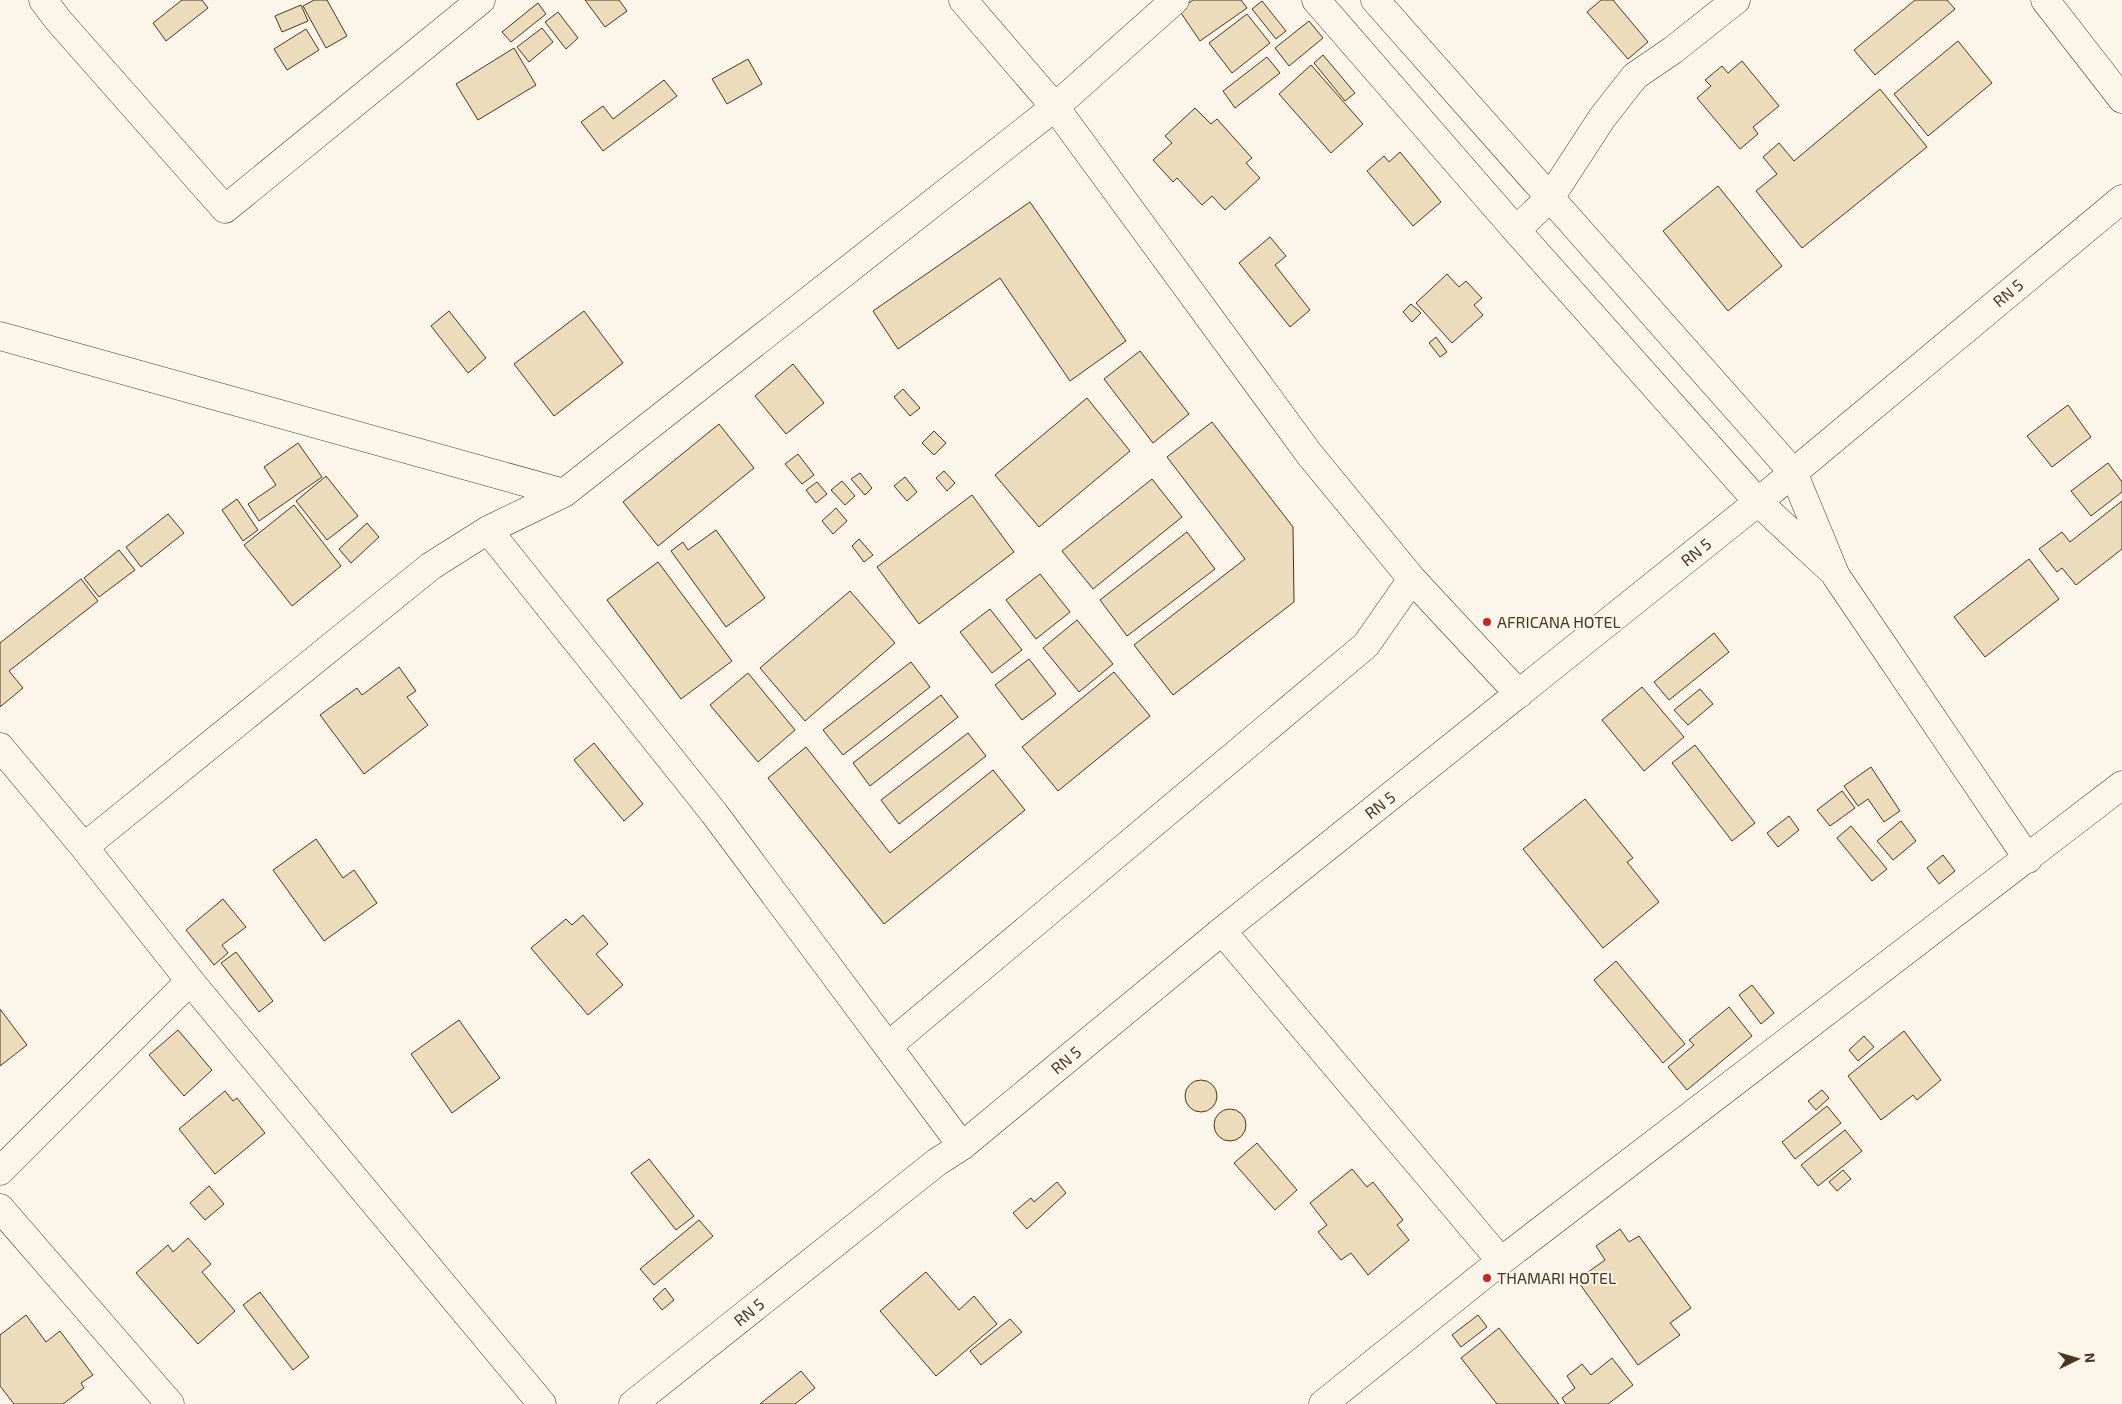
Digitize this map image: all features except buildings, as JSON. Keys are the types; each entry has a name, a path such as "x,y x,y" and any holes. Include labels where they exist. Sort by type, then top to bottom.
{"street":[{"path":"43,0 58,20 225,209 481,0"},
{"path":"963,0 1055,107 1310,455 1412,579 1519,694"},
{"path":"84,847 431,566 488,530 564,493 1055,107 1175,0"},
{"path":"1316,0 1516,230 1758,502 1836,576"},
{"path":"1375,0 1794,472 1836,576 2028,859"},
{"path":"1516,230 1550,198 1602,118 1635,76 1673,50 1736,0"},
{"path":"2046,0 2122,99"},
{"name":"RN 5","path":"634,1404 937,1162 962,1146 1222,931 1758,502 2122,199"},
{"path":"0,336 564,493"},
{"path":"488,530 708,805 962,1146"},
{"path":"888,1046 1366,645 1412,579"},
{"path":"0,747 84,847 190,981 542,1404"},
{"path":"1323,1404 1501,1261 2028,859 2122,785"},
{"path":"1222,931 1501,1261"},
{"path":"0,1171 190,981"},
{"path":"0,1208 170,1404"}],"place":[{"name":"AFRICANA HOTEL","path":"1487,622"},
{"name":"THAMARI HOTEL","path":"1487,1278"}]}
